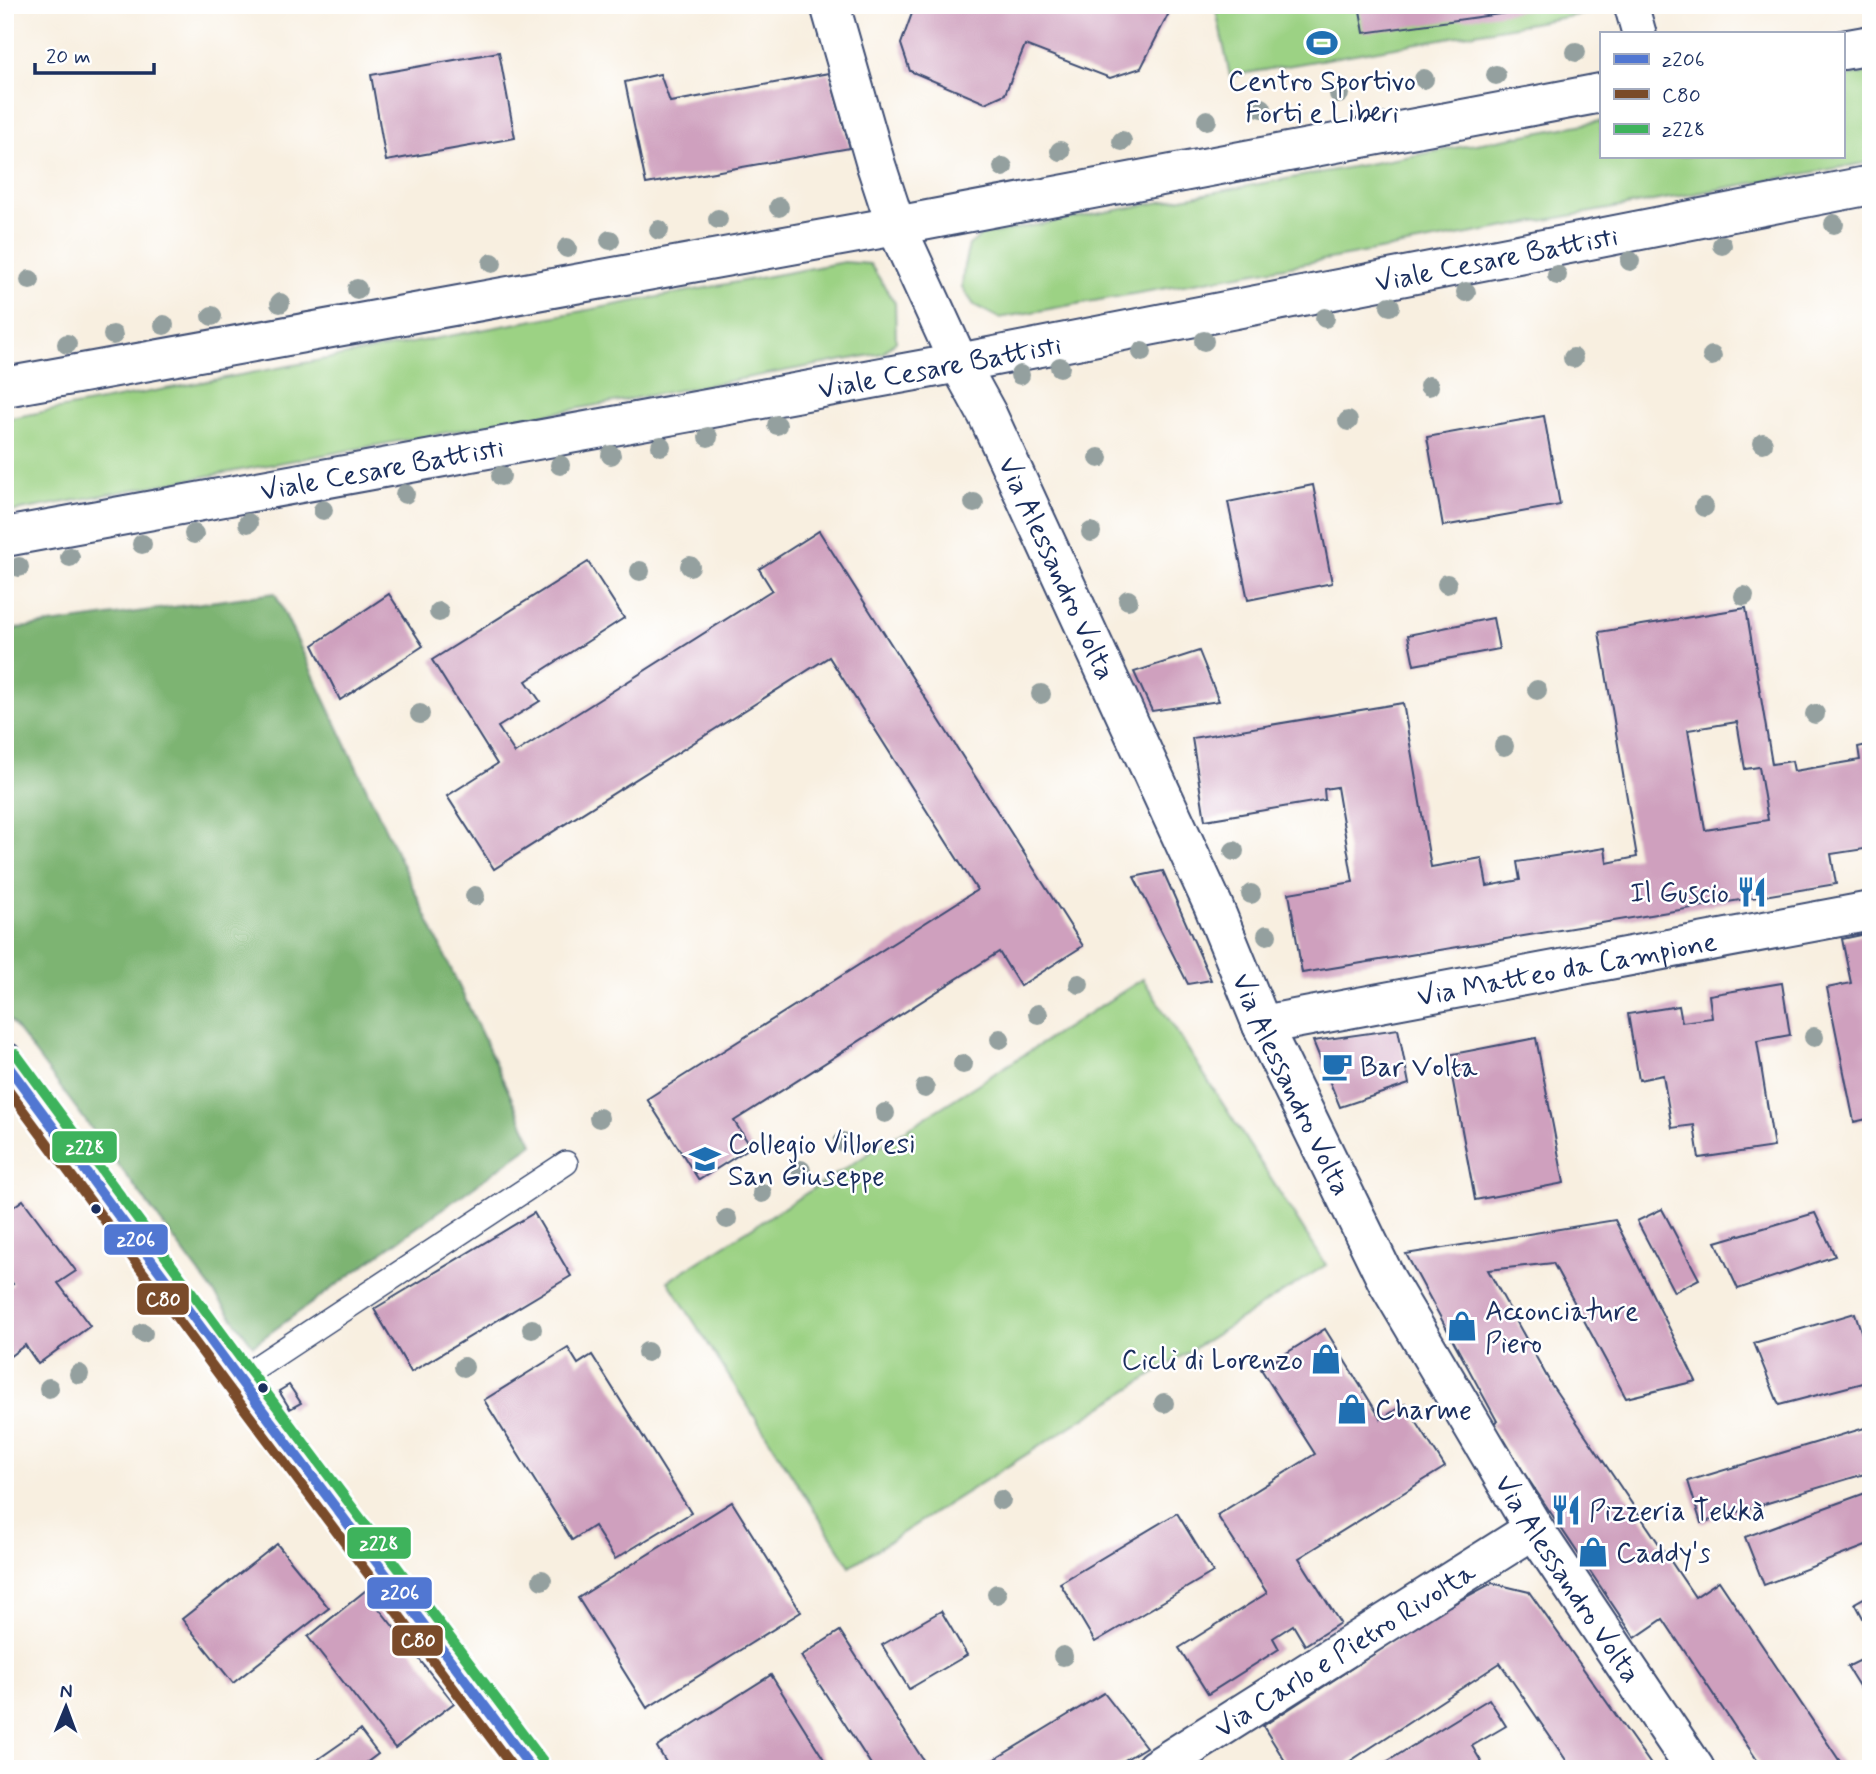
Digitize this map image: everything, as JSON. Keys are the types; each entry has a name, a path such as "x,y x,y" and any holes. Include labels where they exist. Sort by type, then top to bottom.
{"street":[{"name":"Via Alessandro Volta","path":"830,5 896,226 959,363 987,414 1213,905 1262,1025 1387,1281 1534,1529 1695,1769"},
{"path":"1631,5 1639,32"},
{"path":"1844,50 1871,45"},
{"path":"5,387 896,226 1600,93"},
{"name":"Viale Cesare Battisti","path":"5,537 959,363 1871,185"},
{"name":"Via Matteo da Campione","path":"1262,1025 1871,911"},
{"path":"10,1079 531,1769"},
{"name":"Via Carlo e Pietro Rivolta","path":"1155,1769 1534,1529"}],"lane":[{"path":"239,1379 566,1163"}],"green space":[{"name":"Centro Sportivo Forti e Liberi","path":"1215,5 1611,5 1612,9 1230,76"},
{"path":"1871,72 1871,162 999,318 974,305 962,287 969,245 982,235 1600,121 1600,158 1844,158 1844,77"},
{"path":"844,262 870,264 895,303 896,341 883,353 5,513 5,419"},
{"path":"275,593 533,1144 253,1345 5,1013 5,630"},
{"path":"1143,979 1326,1265 850,1566 668,1281"}],"building":[{"path":"915,5 1173,5 1141,68 1110,78 1025,45 1005,94 985,103 910,71 901,44"},
{"path":"1359,5 1549,5 1550,7 1364,33"},
{"path":"499,52 515,138 386,161 371,75"},
{"path":"829,73 850,148 646,184 625,82 660,74 670,102"},
{"path":"1544,416 1560,505 1443,526 1427,437"},
{"path":"1313,485 1332,583 1248,600 1228,502"},
{"path":"819,531 1083,946 1020,986 999,952 734,1121 751,1147 699,1180 647,1099 977,890 829,657 494,869 447,796 497,764 432,660 588,562 624,618 526,681 540,701 498,727 515,753 772,590 759,569"},
{"path":"389,594 423,646 340,700 313,645"},
{"path":"1746,608 1772,764 1792,761 1794,771 1860,760 1858,747 1871,744 1871,848 1831,854 1836,884 1302,973 1289,893 1353,882 1337,787 1324,789 1325,800 1205,820 1192,738 1403,703 1431,867 1482,858 1487,886 1520,880 1517,862 1605,848 1607,863 1637,857 1599,632","holes":["1737,722 1745,769 1759,767 1768,820 1705,830 1688,730"]},
{"path":"1493,618 1499,649 1414,665 1408,635"},
{"path":"1199,651 1219,701 1152,711 1134,672"},
{"path":"1163,871 1211,980 1188,984 1134,877"},
{"path":"1871,933 1871,1118 1854,1122 1827,988 1851,983 1842,939"},
{"path":"1782,983 1790,1035 1757,1041 1774,1147 1699,1158 1694,1125 1672,1128 1663,1075 1639,1080 1628,1014 1679,1006 1682,1022 1712,1018 1709,995"},
{"path":"1398,1029 1409,1084 1340,1107 1313,1041"},
{"path":"1536,1038 1564,1183 1475,1200 1448,1055"},
{"path":"23,1200 76,1271 58,1283 90,1326 38,1364 25,1345 5,1360 5,1290 13,1284 5,1273 5,1213"},
{"path":"1662,1209 1699,1279 1674,1292 1637,1221"},
{"path":"534,1213 571,1276 411,1372 374,1309"},
{"path":"1815,1213 1835,1256 1738,1289 1716,1242"},
{"path":"1615,1220 1696,1381 1626,1398 1553,1263 1488,1270 1551,1384 1695,1597 1719,1581 1845,1769 1763,1769 1663,1619 1635,1638 1491,1424 1497,1421 1406,1254"},
{"path":"1855,1313 1871,1361 1871,1381 1779,1405 1754,1343"},
{"path":"1325,1329 1381,1419 1405,1404 1445,1467 1299,1558 1340,1623 1305,1645 1293,1625 1273,1638 1279,1649 1208,1694 1179,1648 1267,1593 1217,1515 1315,1454 1261,1369"},
{"path":"568,1348 578,1364 592,1355 691,1513 615,1559 594,1526 572,1540 484,1400"},
{"path":"289,1385 301,1403 290,1409 279,1391"},
{"path":"1871,1426 1871,1472 1701,1523 1688,1481"},
{"path":"1871,1491 1871,1544 1764,1585 1745,1537"},
{"path":"732,1502 801,1612 647,1708 578,1598"},
{"path":"1177,1513 1213,1572 1095,1642 1060,1583"},
{"path":"277,1544 329,1608 233,1683 182,1619"},
{"path":"1492,1583 1529,1592 1654,1769 1572,1769 1500,1663 1338,1769 1290,1769 1263,1726 1440,1611"},
{"path":"365,1591 454,1703 395,1748 308,1637"},
{"path":"1871,1594 1871,1633 1855,1603"},
{"path":"941,1611 967,1655 909,1689 882,1645"},
{"path":"840,1631 929,1769 874,1769 801,1656"},
{"path":"1871,1655 1871,1705 1847,1667"},
{"path":"771,1675 830,1769 670,1769 657,1747"},
{"path":"1104,1693 1146,1747 1110,1769 979,1769"},
{"path":"1489,1699 1506,1726 1472,1746 1484,1769 1375,1769"},
{"path":"360,1730 378,1754 358,1769 304,1769"}],"transit line":[{"name":"z228","path":"16,1054 543,1761"},
{"name":"z206","path":"5,1062 532,1769"},
{"name":"C80","path":"5,1086 514,1769"}],"place":[{"name":"Centro Sportivo Forti e Liberi","path":"1322,43"},
{"name":"Il Guscio","path":"1752,892"},
{"name":"Bar Volta","path":"1337,1066"},
{"name":"Collegio Villoresi San Giuseppe","path":"705,1159"},
{"name":"Acconciature Piero","path":"1462,1326"},
{"name":"Cicli di Lorenzo","path":"1326,1359"},
{"name":"Charme","path":"1352,1409"},
{"name":"Pizzeria Tekkà","path":"1566,1510"},
{"name":"Caddy's","path":"1593,1552"}]}
